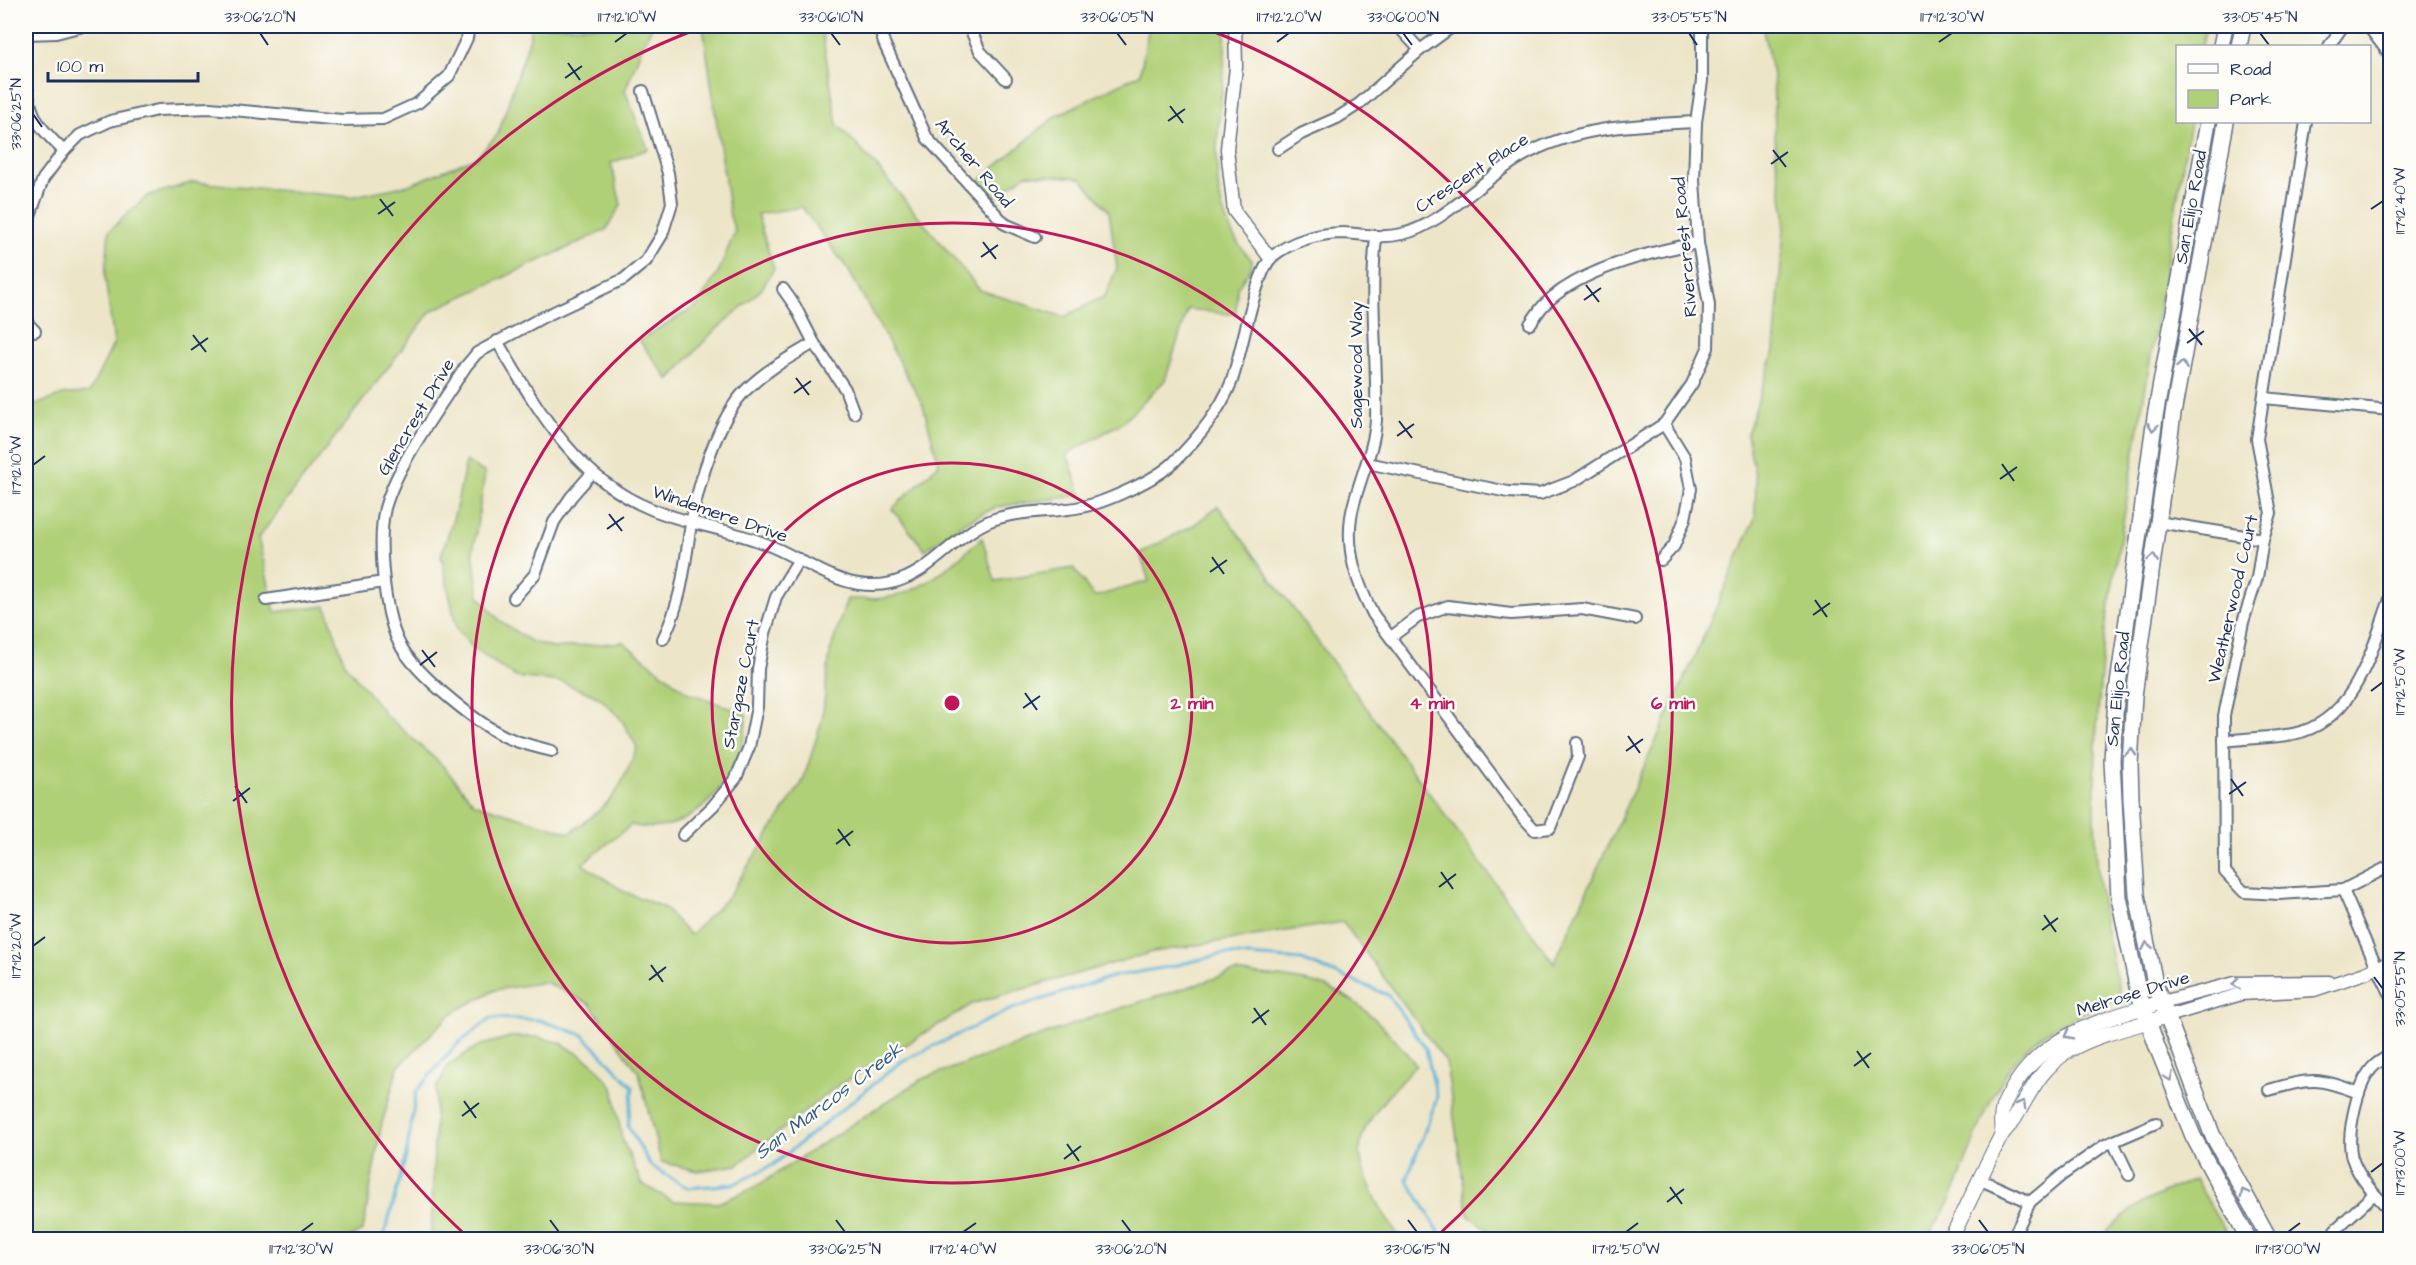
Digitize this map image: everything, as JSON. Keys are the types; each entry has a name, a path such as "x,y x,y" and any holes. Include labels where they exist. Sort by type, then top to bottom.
{"main road":[{"path":"2221,45 2225,26"},
{"path":"2240,45 2243,26"},
{"name":"San Elijo Road","path":"2208,123 2155,417 2115,709 2112,760 2119,897 2138,991 2157,1047 2193,1136 2249,1239"},
{"name":"San Elijo Road","path":"2226,123 2173,414 2134,696 2130,764 2137,894 2155,984 2212,1134 2270,1239"},
{"name":"Melrose Drive","path":"1950,1239 2002,1134 2014,1119 2036,1080 2049,1066 2087,1041 2165,1009"}],"street":[{"path":"26,34 56,33 83,26"},
{"path":"26,227 43,179 64,151 80,135 110,121 158,110 210,108 342,120 382,119 418,103 449,75 467,38 469,26"},
{"name":"Archer Road","path":"879,26 884,43 927,138 1005,224 1035,237"},
{"path":"969,26 980,51 1006,79"},
{"path":"1235,26 1236,67 1227,149 1234,211 1270,258"},
{"path":"1398,26 1420,50"},
{"path":"1278,149 1301,134 1337,118 1359,104 1420,50 1453,26"},
{"name":"Rivercrest Road","path":"1367,463 1508,492 1540,494 1574,481 1664,424 1692,384 1708,348 1709,305 1698,243 1694,180 1696,122 1702,81 1700,26"},
{"path":"2330,45 2343,26"},
{"path":"2368,26 2391,55"},
{"path":"26,77 28,103 42,130 64,151"},
{"name":"Glencrest Drive","path":"552,750 515,741 484,725 417,669 399,642 384,582 380,539 385,509 396,477 466,366 477,353 624,279 646,261 662,235 672,203 668,173 643,91"},
{"name":"Crescent Place","path":"1270,258 1302,240 1342,233 1376,238 1407,233 1428,222 1520,157 1563,138 1616,126 1696,122"},
{"name":"Weatherwood Court","path":"2306,123 2257,439 2271,513 2263,539 2257,578 2243,621 2224,716 2225,872 2244,892 2279,894 2343,890"},
{"name":"Sagewood Way","path":"1376,238 1372,273 1376,424 1351,517 1351,553 1359,586 1372,614 1522,816 1535,830 1550,828 1578,757 1577,743"},
{"path":"1530,324 1544,304 1604,268 1649,252 1698,243"},
{"name":"Windemere Drive","path":"497,341 538,410 564,446 592,473 619,493 652,510 765,543 835,578 863,587 893,583 923,570 960,539 992,520 1083,507 1130,489 1171,466 1204,430 1230,385 1258,285 1270,258"},
{"path":"783,290 795,306 814,343 845,389 854,413"},
{"path":"26,322 35,331"},
{"path":"663,639 675,613 684,578 692,521 711,452 725,418 744,391 773,367 814,343"},
{"path":"2264,398 2391,410"},
{"path":"1661,560 1674,546 1685,519 1691,489 1685,458 1664,424"},
{"path":"514,598 535,574 554,522 571,497 592,473"},
{"path":"2158,522 2263,539"},
{"name":"Stargaze Court","path":"683,835 713,806 736,777 749,747 757,707 758,669 765,633 776,597 799,559"},
{"path":"266,600 384,582"},
{"path":"2224,741 2295,734 2320,723 2346,701 2364,669 2391,598"},
{"path":"1391,637 1418,616 1448,606 1511,614 1582,609 1635,619"},
{"path":"2391,866 2343,890 2377,968 2391,993"},
{"path":"2165,1009 2241,994 2314,990 2391,962"},
{"name":"Melrose Drive","path":"2165,1009 2235,983 2336,982"},
{"path":"2391,1055 2373,1066 2359,1093 2352,1122 2352,1156 2362,1179 2391,1210"},
{"path":"2269,1090 2306,1080 2329,1081 2359,1093"},
{"path":"2012,1239 2030,1202 2062,1175 2113,1142 2156,1123"},
{"path":"2113,1142 2129,1175"},
{"path":"1981,1180 2030,1202"},
{"path":"2335,1230 2374,1194"}],"green space":[{"path":"530,26 653,26 645,39 625,91 648,149 611,163 621,205 606,230 431,311 258,538 275,612 326,606 345,664 386,715 443,766 474,803 570,833 595,814 612,797 625,776 637,747 621,719 600,698 562,682 516,677 473,648 457,630 441,556 455,513 466,461 485,473 473,552 479,596 499,620 530,641 553,648 623,642 687,692 746,714 744,739 736,760 727,778 702,807 687,818 670,825 651,827 631,825 582,864 625,892 663,907 690,935 728,897 803,781 822,720 830,652 847,599 879,599 912,590 937,576 982,538 995,581 1074,568 1094,597 1149,581 1140,553 1194,525 1218,506 1554,963 1699,647 1755,518 1756,481 1747,434 1774,352 1785,215 1776,160 1773,75 1762,26 2206,26 2202,45 2176,45 2176,123 2190,123 2105,630 2095,769 2096,839 2104,919 2120,993 2105,1005 2070,1019 2044,1034 2032,1043 2014,1063 1993,1097 1951,1197 1927,1239 1500,1239 1468,1215 1446,1062 1343,922 1153,952 974,1003 836,1087 737,1165 698,1171 661,1162 639,1073 590,1004 545,982 495,990 452,1013 398,1067 381,1127 363,1230 349,1239 26,1239 26,408 66,394 89,393 114,343 105,277 109,231 147,196 194,182 350,197 409,185 477,157 498,134 530,37"},
{"path":"703,26 821,26 837,124 877,167 980,290 1064,317 1105,296 1117,268 1109,211 1081,178 1027,174 990,200 976,183 1056,116 1140,74 1149,26 1225,26 1225,55 1217,148 1218,179 1222,208 1233,236 1252,260 1251,268 1237,288 1236,315 1188,309 1165,380 1122,423 1067,454 1081,495 996,507 964,523 925,550 892,509 939,464 923,405 849,271 802,207 757,214 774,269 761,290 709,336 669,380 639,340 697,306 719,271 735,231 730,216"},
{"path":"1235,972 1297,980 1332,989 1360,1006 1396,1041 1416,1065 1373,1115 1366,1127 1360,1149 1366,1177 1373,1193 1386,1218 1403,1239 431,1239 436,1089 448,1065 478,1046 510,1037 538,1037 561,1043 593,1063 613,1087 622,1139 642,1184 672,1201 718,1203 754,1188 922,1079 1093,1017"},
{"path":"2195,1179 2230,1239 2102,1239 2120,1218 2131,1210"}],"waterway":[{"name":"San Marcos Creek","path":"383,1240 406,1156 416,1092 456,1045 491,1018 539,1020 583,1035 633,1087 628,1126 651,1166 688,1188 734,1184 773,1165 902,1061 1012,1009 1111,977 1223,954 1302,960 1388,995 1426,1049 1437,1098 1407,1179 1441,1235 1448,1240"}]}
